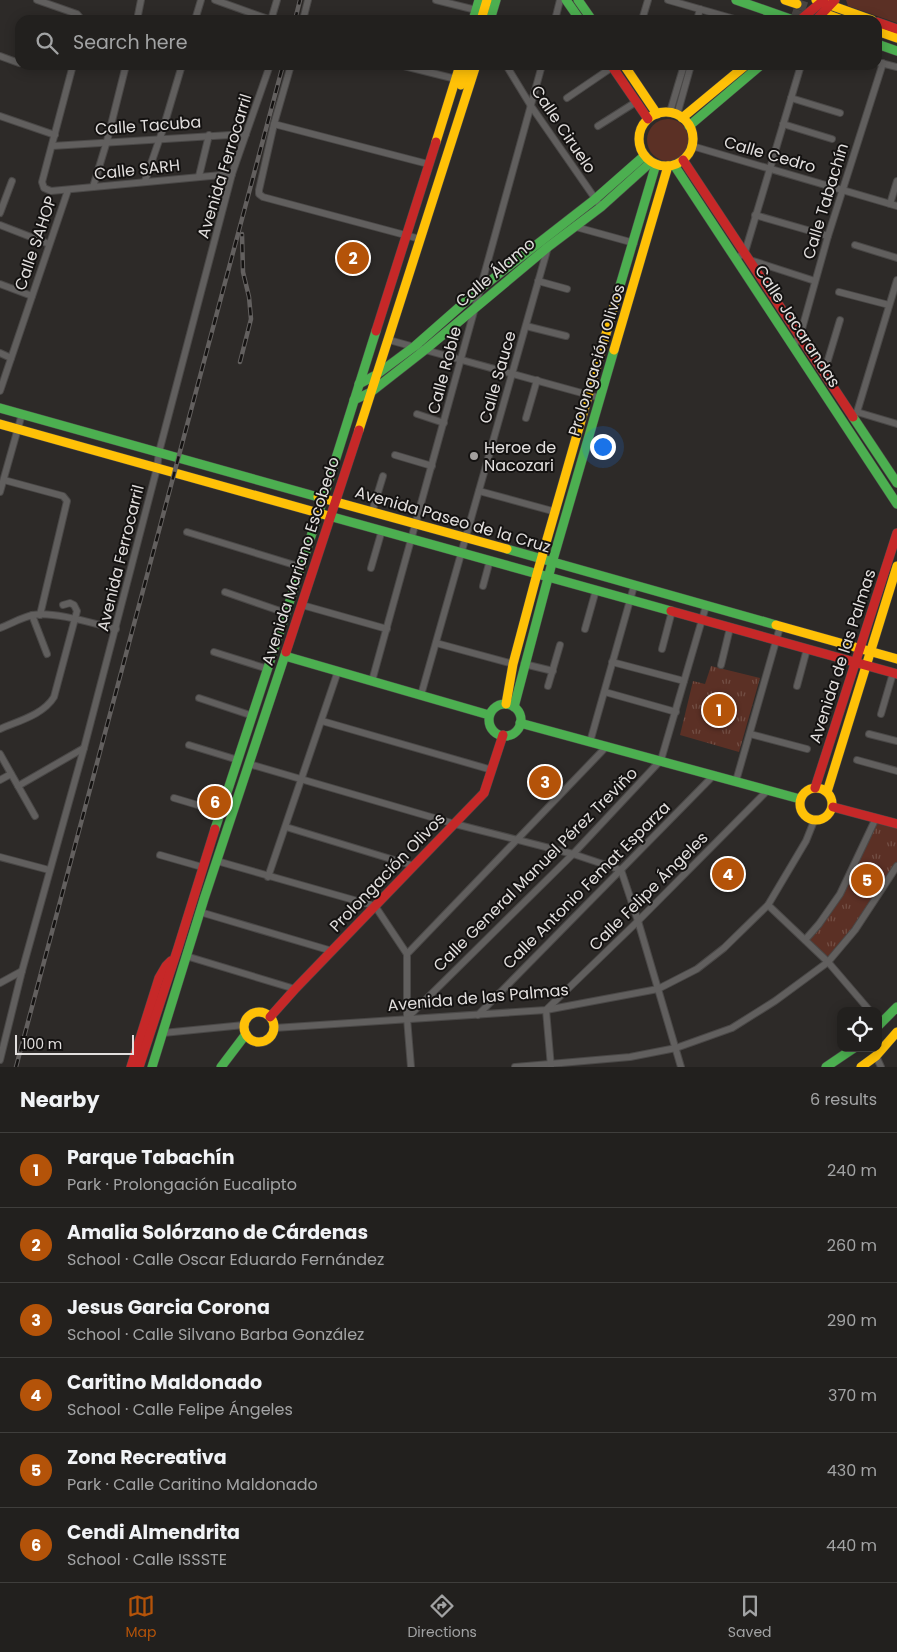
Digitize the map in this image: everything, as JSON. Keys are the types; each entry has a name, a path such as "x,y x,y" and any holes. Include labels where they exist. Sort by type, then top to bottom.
{"street":[{"path":"37,0 78,15"},
{"path":"137,15 141,0"},
{"path":"196,15 201,0"},
{"path":"215,0 257,15"},
{"path":"272,15 277,0"},
{"path":"304,15 308,0"},
{"path":"436,0 476,10"},
{"path":"474,15 479,0"},
{"path":"482,15 487,0"},
{"path":"492,15 496,0"},
{"path":"556,15 560,0"},
{"path":"566,0 576,15"},
{"path":"578,0 588,15"},
{"path":"644,15 648,0"},
{"path":"668,0 721,15"},
{"path":"736,0 785,15"},
{"path":"753,0 787,15"},
{"path":"784,0 797,4"},
{"path":"807,15 826,2"},
{"path":"819,15 826,2"},
{"path":"826,2 859,15"},
{"path":"698,15 700,9"},
{"path":"706,15 707,11"},
{"path":"882,24 897,29"},
{"path":"882,33 897,38"},
{"path":"882,46 897,51"},
{"path":"0,56 15,60"},
{"path":"882,64 897,68"},
{"path":"52,146 72,70"},
{"path":"93,187 125,70"},
{"path":"145,181 180,70"},
{"name":"Avenida Ferrocarril","path":"0,1060 49,870 116,629 232,174 268,70"},
{"path":"290,70 274,124 258,190 259,194 263,197 420,239"},
{"path":"420,70 456,79"},
{"name":"Avenida Mariano Escobedo","path":"139,1067 202,867 324,498 459,70"},
{"path":"444,117 456,100 466,70"},
{"name":"Avenida Mariano Escobedo","path":"152,1067 204,899 389,340 474,70"},
{"name":"Calle Ciruelo","path":"509,70 531,106 598,203"},
{"name":"Calle Roble","path":"372,681 541,70"},
{"path":"567,98 607,70"},
{"path":"616,70 648,119"},
{"path":"627,70 657,114"},
{"path":"676,115 683,70"},
{"path":"676,115 690,70"},
{"path":"676,115 739,70"},
{"path":"689,126 755,70"},
{"path":"736,259 744,252 799,70"},
{"name":"Calle Tabachín","path":"793,346 800,336 878,70"},
{"path":"791,98 840,113"},
{"path":"598,126 636,102"},
{"path":"657,114 676,115 689,126 693,136 692,146 688,155 671,166 651,161 641,148 639,141 643,125 648,119 657,114"},
{"path":"0,116 55,135"},
{"path":"274,124 428,164"},
{"path":"783,124 832,139"},
{"name":"Calle Tacuba","path":"52,146 107,141 246,134"},
{"path":"199,176 209,135"},
{"name":"Calle SARH","path":"52,146 42,182 44,188 51,191 232,174"},
{"name":"Calle Cedro","path":"692,146 894,205"},
{"name":"Calle Jacarandas","path":"683,160 854,414 897,484"},
{"name":"Calle Álamo","path":"359,384 376,375 415,346 481,288 546,243 651,161"},
{"name":"Prolongación Olivos","path":"510,705 513,664 588,394 634,243 651,161"},
{"name":"Prolongación Olivos","path":"510,705 524,664 600,398 671,166"},
{"name":"Calle Jacarandas","path":"671,166 736,259 897,504"},
{"path":"0,213 12,181"},
{"path":"894,205 897,181"},
{"name":"Calle SAHOP","path":"0,391 68,190"},
{"name":"Calle Álamo","path":"354,400 371,392 426,349 476,307 546,243 576,227 598,203"},
{"path":"755,216 828,236"},
{"path":"0,225 50,244"},
{"path":"576,227 634,243"},
{"name":"Calle Sauce","path":"421,695 526,326 546,243"},
{"path":"855,245 897,258"},
{"path":"750,260 815,281"},
{"path":"623,279 635,283"},
{"path":"897,280 854,414 897,424"},
{"path":"538,281 567,289"},
{"path":"0,284 32,296"},
{"path":"839,292 889,305"},
{"path":"824,372 840,320"},
{"path":"526,326 566,336"},
{"path":"389,340 600,398"},
{"path":"0,353 11,358"},
{"path":"526,418 537,380"},
{"name":"Avenida Paseo de la Cruz","path":"0,408 897,659"},
{"path":"0,492 22,414"},
{"path":"417,414 444,422"},
{"name":"Avenida Paseo de la Cruz","path":"0,424 895,674"},
{"path":"395,455 432,466"},
{"path":"568,464 580,467"},
{"path":"372,512 383,476"},
{"path":"4,480 62,496 67,500 40,615"},
{"path":"479,491 556,512"},
{"path":"371,568 382,530"},
{"path":"187,532 300,568"},
{"name":"Avenida de las Palmas","path":"815,788 897,533"},
{"path":"483,586 490,560"},
{"name":"Avenida de las Palmas","path":"827,792 897,566"},
{"path":"881,584 891,587"},
{"path":"590,742 634,586"},
{"path":"585,629 596,590"},
{"path":"225,592 286,613"},
{"path":"0,730 42,710 54,697 77,611 74,605 70,603 63,605"},
{"path":"302,605 387,629"},
{"path":"661,760 706,606"},
{"path":"662,649 672,611"},
{"path":"0,628 32,616 40,615 75,619 116,629"},
{"path":"32,616 47,654"},
{"path":"736,781 780,627"},
{"path":"721,665 730,628"},
{"path":"436,642 513,664"},
{"path":"548,686 560,645"},
{"path":"797,686 807,649"},
{"path":"214,652 268,669"},
{"path":"285,656 489,715"},
{"path":"612,662 684,681"},
{"path":"524,664 553,671"},
{"path":"268,877 338,671"},
{"path":"881,714 895,674"},
{"path":"605,692 676,712"},
{"path":"199,698 253,716"},
{"path":"510,705 519,714 520,723 516,731 508,735 498,734 490,726 489,715 495,707 510,705"},
{"path":"322,721 492,770"},
{"path":"520,723 800,799"},
{"path":"750,734 807,749"},
{"path":"869,734 897,741"},
{"name":"Prolongación Olivos","path":"270,1017 484,793 503,735"},
{"path":"189,745 238,760"},
{"path":"407,954 607,746"},
{"path":"18,786 84,748"},
{"path":"0,754 35,816"},
{"name":"Calle General Manuel Pérez Treviño","path":"407,1018 573,854 661,760"},
{"path":"857,760 897,771"},
{"path":"249,764 455,824 573,854 621,870 681,1067"},
{"path":"0,780 11,774"},
{"name":"Calle Antonio Femat Esparza","path":"478,1014 714,775"},
{"path":"815,788 827,792 833,807 828,816 814,821 804,816 800,810 800,799 808,790 815,788"},
{"name":"Calle Felipe Ángeles","path":"546,1010 638,922 768,790"},
{"path":"174,798 221,812"},
{"path":"833,807 897,824"},
{"path":"805,940 840,894 876,818"},
{"name":"Avenida de las Palmas","path":"274,1028 546,1010 658,989 697,970 724,948 768,905 806,841 814,821"},
{"path":"286,827 414,866"},
{"path":"160,856 202,867"},
{"path":"0,857 49,870"},
{"path":"217,861 375,906 407,954 407,1018 411,1067"},
{"path":"515,1067 550,1066 630,1057 676,1048 732,1028 775,1001 828,962 855,930 897,866"},
{"path":"194,896 204,899"},
{"path":"768,905 828,962 867,1007"},
{"path":"200,912 332,951"},
{"path":"186,956 295,989"},
{"path":"131,1067 159,978 166,966 174,958"},
{"path":"0,983 22,971"},
{"path":"882,1020 897,1007"},
{"path":"546,1010 550,1066"},
{"path":"262,1012 270,1017 274,1028 272,1035 264,1040 254,1041 246,1034 244,1025 253,1013 262,1012"},
{"path":"162,1033 244,1025"},
{"path":"861,1067 876,1056 897,1032"},
{"path":"221,1067 246,1034"},
{"path":"826,1067 848,1052"},
{"path":"876,1056 881,1067"}],"green space":[{"path":"846,0 897,0 897,23 882,18 882,15 874,15 848,6"},
{"path":"664,119 672,119 683,125 689,140 683,155 672,161 664,161 653,155 647,144 647,136 653,125"},
{"path":"711,666 760,678 739,752 680,735 693,681 705,684"},
{"path":"876,818 897,824 897,866 877,899 828,962 805,940 840,894"}],"tunnel":[{"path":"797,4 820,12"},
{"path":"792,13 798,15"}],"railway":[{"path":"296,15 300,0"},
{"path":"16,1067 282,70"},
{"path":"240,362 251,319 249,297 243,272 242,234"}],"traffic: fast":[{"path":"474,15 479,0"},
{"path":"492,15 496,0"},
{"path":"566,0 576,15"},
{"path":"578,0 588,15"},
{"path":"736,0 779,15"},
{"path":"882,46 897,51"},
{"path":"689,126 755,70"},
{"path":"359,384 376,375 415,346 481,288 594,200 644,156"},
{"path":"354,400 371,392 426,349 548,247 601,207 651,162"},
{"path":"616,299 656,164"},
{"path":"674,165 897,504"},
{"path":"215,829 376,331"},
{"path":"514,707 552,563 614,350"},
{"path":"0,408 318,497"},
{"path":"853,417 897,483"},
{"path":"329,516 671,611"},
{"path":"507,549 776,625"},
{"path":"152,1067 204,899 286,652"},
{"path":"285,656 489,715"},
{"path":"505,704 516,709 521,720 516,731 505,736 494,731 489,720 494,709 505,704"},
{"path":"520,723 800,799"},
{"path":"882,1022 897,1007"},
{"path":"221,1067 246,1034"},
{"path":"826,1067 848,1052"}],"traffic: slow":[{"path":"482,15 487,0"},
{"path":"785,0 797,4"},
{"path":"816,0 858,15"},
{"path":"882,33 897,38"},
{"path":"436,142 458,70"},
{"path":"461,85 466,70"},
{"path":"359,430 474,70"},
{"path":"627,70 657,114"},
{"path":"682,118 740,70"},
{"path":"666,112 676,114 685,120 691,129 693,139 691,149 685,158 676,164 666,166 656,164 647,158 641,149 639,139 641,129 647,120 656,114 666,112"},
{"path":"614,350 668,166"},
{"path":"506,704 513,664 537,574 616,299"},
{"path":"0,424 329,516"},
{"path":"318,497 507,549"},
{"path":"827,792 897,566"},
{"path":"776,625 897,659"},
{"path":"816,788 828,792 832,804 828,816 816,820 804,816 800,804 804,792 816,788"},
{"path":"259,1012 265,1013 273,1021 274,1027 273,1033 265,1041 259,1042 253,1041 245,1033 244,1027 245,1021 253,1013 259,1012"},
{"path":"861,1067 876,1056 897,1032"}],"traffic: jam":[{"path":"806,15 824,0"},
{"path":"821,15 835,0"},
{"path":"882,24 897,29"},
{"path":"614,70 648,119"},
{"path":"376,331 436,142"},
{"path":"683,160 853,417"},
{"path":"286,652 359,430"},
{"path":"815,788 897,533"},
{"path":"671,611 897,674"},
{"path":"270,1017 484,793 503,735"},
{"path":"833,807 897,824"},
{"path":"139,1067 215,829"},
{"path":"131,1067 159,978 171,961"}],"place":[{"name":"Amalia Solórzano de Cárdenas","path":"353,258"},
{"name":"Heroe de Nacozari","path":"474,456"},
{"name":"Parque Tabachín","path":"719,710"},
{"name":"Jesus Garcia Corona","path":"545,782"},
{"name":"Cendi Almendrita","path":"215,802"},
{"name":"Caritino Maldonado","path":"728,874"},
{"name":"Zona Recreativa","path":"867,880"}]}
